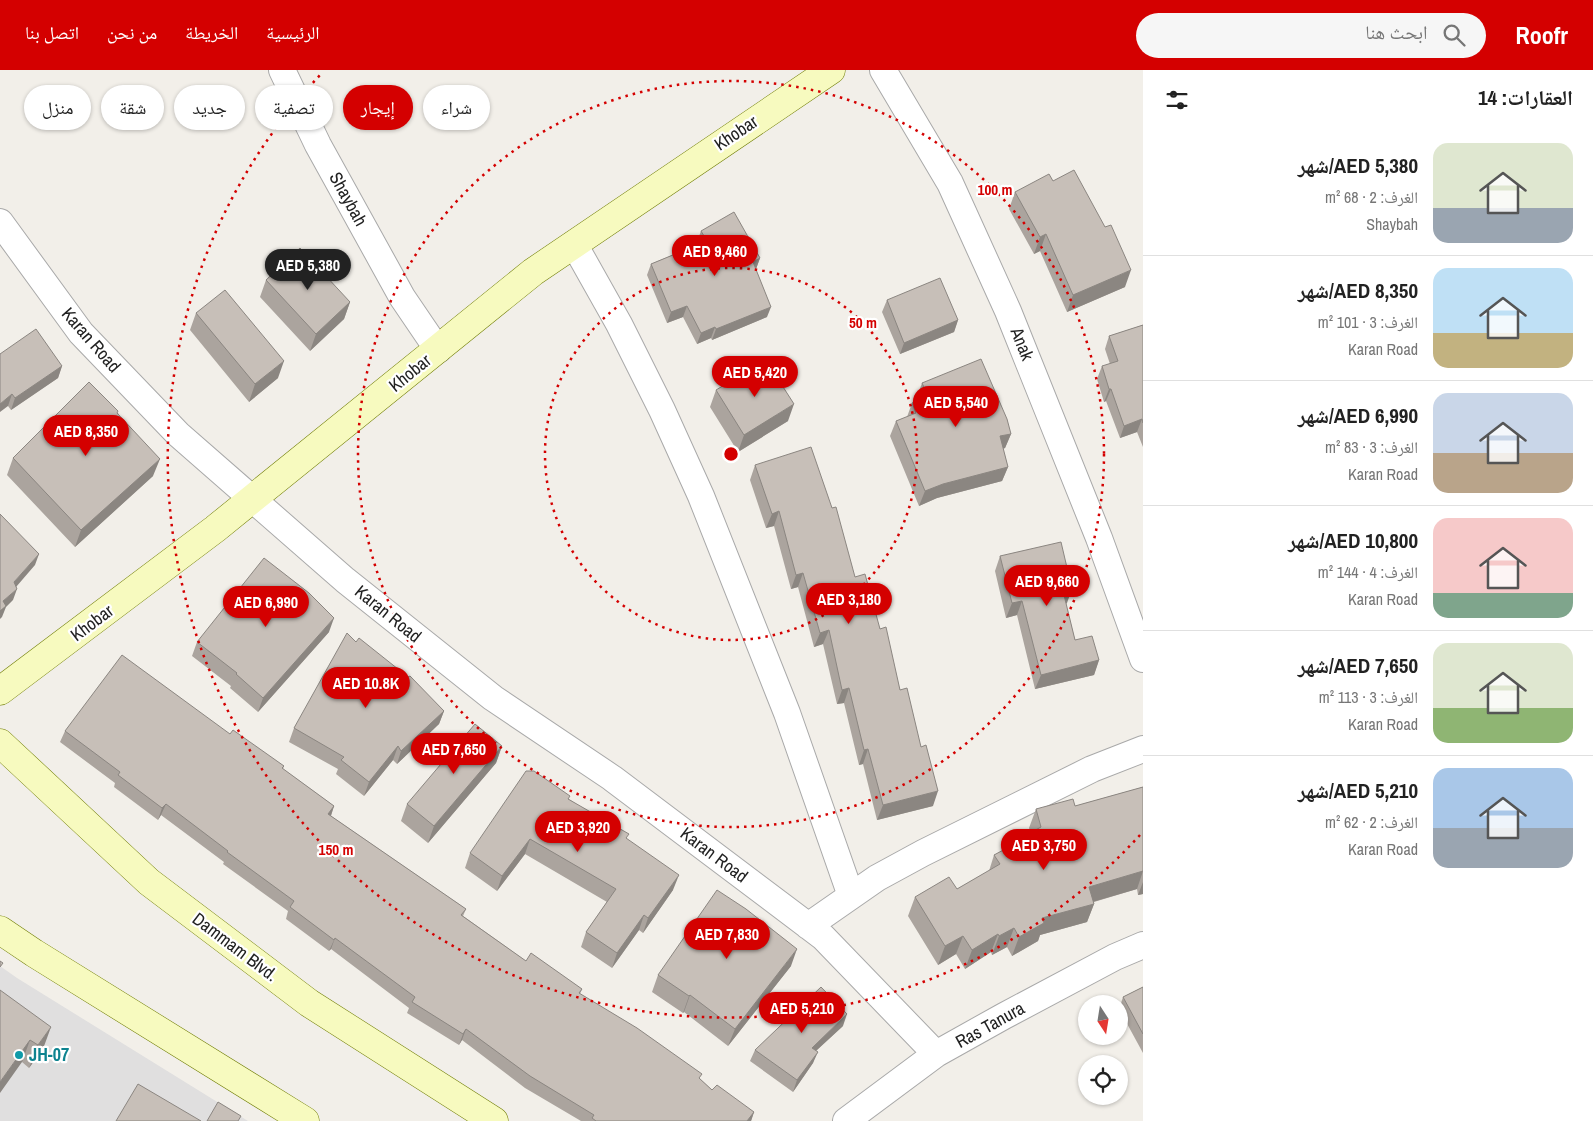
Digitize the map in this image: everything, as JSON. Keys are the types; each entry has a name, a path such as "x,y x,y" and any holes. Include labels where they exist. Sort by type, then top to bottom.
{"main road":[{"name":"Khobar","path":"0,691 253,500 533,272 830,70"},
{"name":"Dammam Blvd.","path":"0,743 149,882 309,1003 494,1121"},
{"path":"0,930 304,1121"}],"street":[{"name":"Shaybah","path":"282,70 318,145 402,297 438,350"},
{"name":"Anak","path":"883,70 950,183 1008,311 1100,538 1143,659"},
{"name":"Karan Road","path":"0,222 81,333 178,434 345,580 493,698 612,778 823,937 936,1054"},
{"path":"574,244 619,324 662,410 701,496 787,713 850,896"},
{"path":"808,926 877,878 1092,769 1143,749"},
{"name":"Ras Tanura","path":"846,1121 936,1054 1115,957 1143,945"}],"shaded area":[{"path":"0,966 17,978 248,1121 0,1121"}],"building":[{"path":"1074,170 1105,227 1111,225 1131,270 1073,295 1046,234 1040,237 1015,192 1049,174 1053,181"},
{"path":"734,212 760,258 753,262 771,307 701,333 687,306 671,312 651,264 707,241 701,231"},
{"path":"300,248 350,302 316,334 266,280"},
{"path":"940,278 958,320 904,343 887,300"},
{"path":"225,290 284,361 255,384 196,313"},
{"path":"1143,325 1143,423 1142,419 1124,426 1102,366 1118,361 1109,336"},
{"path":"36,329 62,366 15,398 12,394 0,404 0,354"},
{"path":"981,359 1007,419 1011,434 1000,436 1008,467 943,484 925,491 896,421 916,413 912,403 928,396 922,383"},
{"path":"769,365 794,404 744,435 716,390 754,367 757,372"},
{"path":"89,382 118,411 117,413 160,459 81,530 13,458"},
{"path":"811,447 832,508 836,507 855,577 865,574 880,629 886,627 900,690 907,688 921,747 926,745 938,791 883,805 868,749 864,750 849,688 842,690 829,630 820,633 803,573 796,575 779,511 772,514 755,465"},
{"path":"0,514 39,554 14,582 17,589 3,601 6,606 0,611"},
{"path":"1061,542 1072,589 1063,591 1075,640 1092,636 1099,660 1041,675 1022,601 1012,603 1000,556"},
{"path":"264,558 309,593 334,618 263,698 237,673 197,642"},
{"path":"347,633 356,642 359,638 408,677 410,676 444,711 401,751 398,746 369,782 341,760 344,757 294,728"},
{"path":"122,655 230,734 233,730 284,766 282,768 334,806 328,814 466,909 461,915 526,961 531,953 582,989 579,993 637,1028 702,1074 699,1078 712,1090 717,1085 754,1112 747,1121 596,1121 592,1118 594,1115 530,1076 466,1029 463,1034 412,1002 415,997 290,907 294,901 166,804 162,808 118,775 120,772 65,731"},
{"path":"475,724 502,746 434,826 407,804"},
{"path":"526,771 534,771 570,796 568,799 629,834 626,838 679,875 648,918 644,915 617,953 586,932 616,889 530,839 502,876 470,853"},
{"path":"1143,787 1143,871 1089,887 1094,904 1042,918 1044,923 1019,937 1014,928 999,936 998,934 972,950 963,936 945,946 915,897 949,877 957,889 1000,864 994,855 1041,827 1036,809 1073,799 1075,806"},
{"path":"717,890 746,909 797,949 735,1029 690,995 658,975"},
{"path":"821,987 847,1014 812,1048 818,1052 797,1080 755,1050"},
{"path":"1143,987 1143,1034 1128,1006 1127,995"},
{"path":"0,990 51,1027 38,1045 30,1040 0,1082"},
{"path":"138,1084 201,1121 116,1121"},
{"path":"218,1102 241,1116 238,1121 207,1121"}],"place":[{"name":"JH-07","path":"19,1055"}]}
